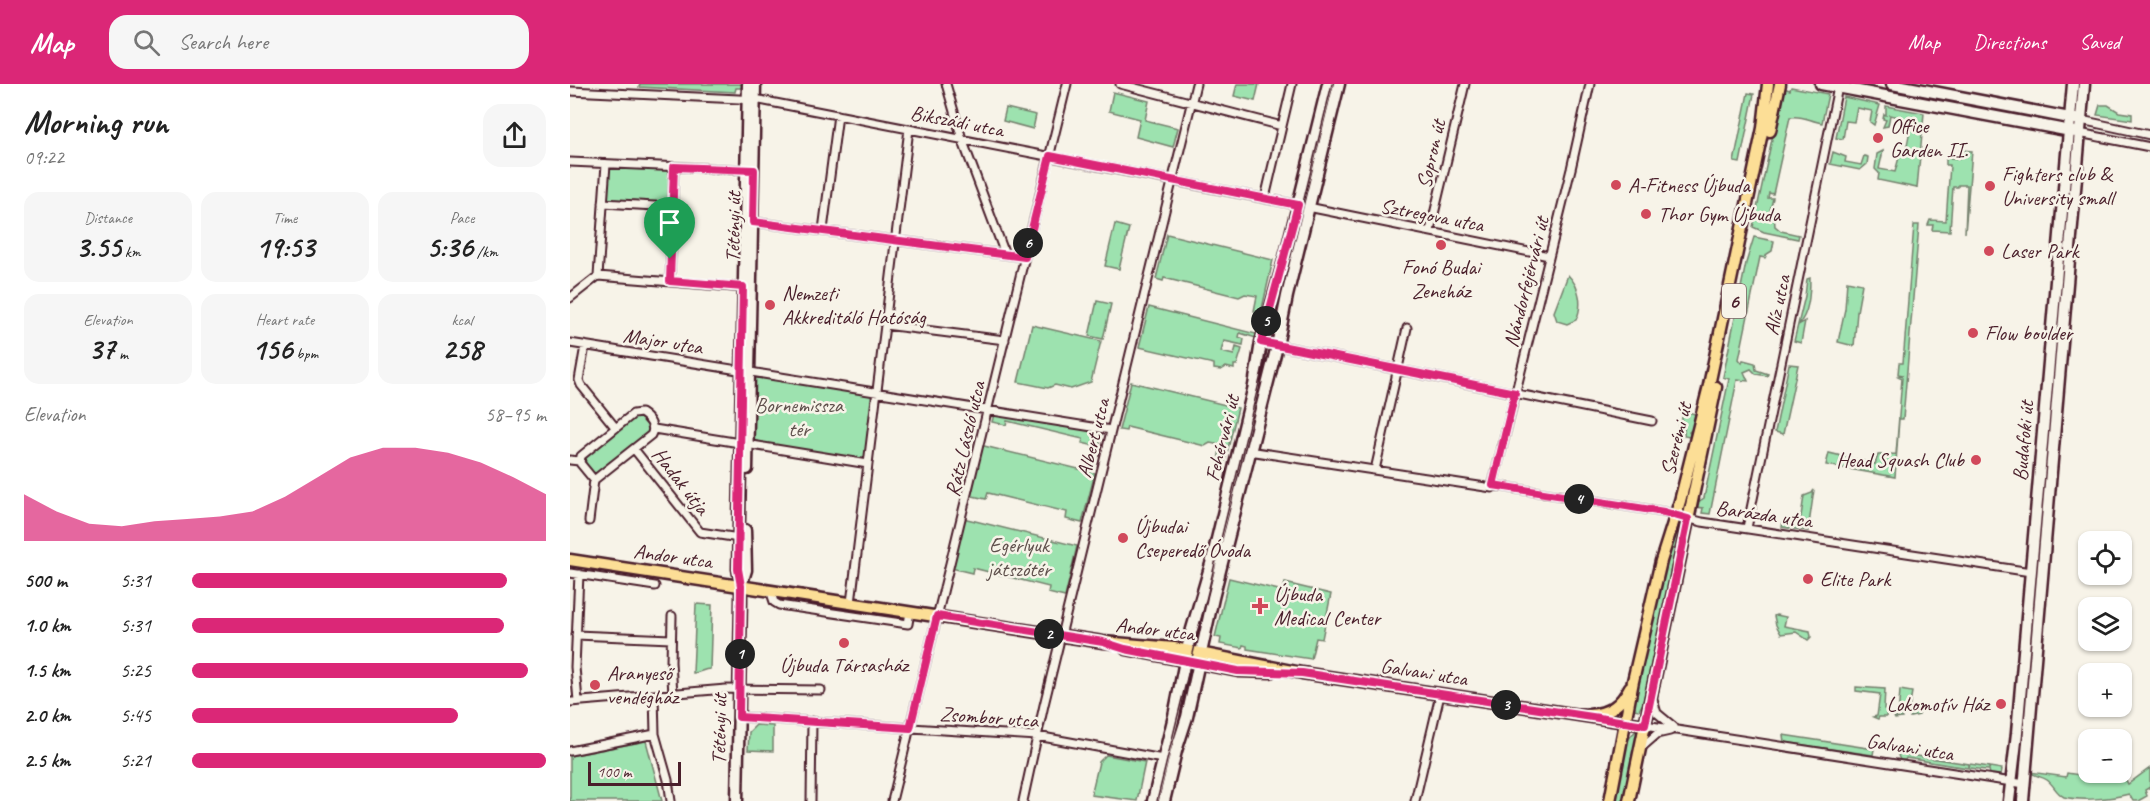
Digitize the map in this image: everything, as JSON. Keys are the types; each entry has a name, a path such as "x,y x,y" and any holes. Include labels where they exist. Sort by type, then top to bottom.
{"main road":[{"name":"Szerémi út","path":"1610,801 1661,561 1689,470 1713,368 1764,128 1768,84"},
{"name":"Szerémi út","path":"1629,801 1780,84"},
{"name":"Andor utca","path":"570,560 1103,642 1125,649 1201,659"},
{"name":"Galvani utca","path":"1201,659 1645,725"},
{"path":"1578,716 1593,715 1613,709 1623,700 1634,681"}],"street":[{"name":"Tétényi út","path":"737,801 741,586 738,569 744,445 750,170 751,100 748,84"},
{"name":"Tétényi út","path":"751,100 755,84"},
{"path":"946,84 962,139 1005,254"},
{"name":"Rátz László utca","path":"892,801 951,568 1067,84"},
{"path":"1120,84 1282,126"},
{"name":"Albert utca","path":"1023,801 1196,84"},
{"path":"1265,198 1292,84"},
{"name":"Fehérvári út","path":"1164,801 1187,717 1213,598 1277,346 1328,84"},
{"name":"Fehérvári út","path":"1153,801 1201,594 1211,564 1254,386 1261,342 1339,84"},
{"name":"Sopron út","path":"1430,231 1465,84"},
{"name":"Nándorfejérvári út","path":"1492,487 1590,84"},
{"path":"1821,84 1879,90 1996,118 2150,147"},
{"path":"1892,84 2150,135"},
{"name":"Budafoki út","path":"2009,801 2056,424 2075,119 2073,84"},
{"name":"Budafoki út","path":"2075,119 2084,84"},
{"name":"Alíz utca","path":"1748,528 1838,87"},
{"name":"Bikszádi utca","path":"570,91 751,100 1303,206"},
{"path":"1996,118 1999,105"},
{"path":"823,230 838,116"},
{"path":"852,603 909,129"},
{"name":"Budafoki út","path":"2023,801 2029,734 2041,453 2074,132"},
{"path":"570,162 750,170"},
{"path":"598,276 606,164"},
{"path":"670,281 674,167"},
{"name":"Tétényi út","path":"747,288 753,222 750,170"},
{"path":"603,203 672,207"},
{"name":"Sztregova utca","path":"1303,206 1549,256"},
{"path":"753,222 1025,257"},
{"path":"570,298 598,276 747,288"},
{"path":"885,325 1005,340"},
{"path":"1375,470 1407,328"},
{"path":"1261,342 1652,421"},
{"path":"2048,369 2061,355 2051,342"},
{"name":"Major utca","path":"570,343 746,371"},
{"path":"585,346 579,380 615,427"},
{"path":"746,371 1111,430"},
{"path":"579,461 581,456 615,427 637,413 645,415 654,429 868,464"},
{"path":"2043,430 2052,428 2056,424"},
{"path":"589,520 594,480 651,435 654,429"},
{"path":"2041,453 2049,442 2054,440 2043,430"},
{"name":"Tétényi út","path":"741,586 746,570 744,445"},
{"name":"Hadak útja","path":"634,449 700,532 739,538"},
{"name":"Barázda utca","path":"1249,451 2037,572"},
{"path":"570,460 579,461 594,480"},
{"name":"Andor utca","path":"570,573 655,586"},
{"path":"579,574 574,702 726,688 821,690"},
{"path":"770,590 774,602 779,605 908,624 910,612"},
{"path":"672,616 673,694"},
{"path":"576,635 671,639"},
{"name":"Galvani utca","path":"1652,690 1653,704 1657,713 1670,726 1682,731"},
{"path":"654,695 655,734 668,780 671,801"},
{"path":"1416,801 1440,695"},
{"name":"Zsombor utca","path":"739,717 1037,736 1163,759"},
{"path":"811,801 812,721"},
{"name":"Galvani utca","path":"1645,725 2025,784"},
{"name":"Galvani utca","path":"1639,752 1644,744 1657,734 1682,731"},
{"path":"2018,733 2029,734"},
{"path":"570,751 655,734"}],"green space":[{"path":"640,84 743,84 746,88 736,88 735,92 639,87"},
{"path":"1237,84 1259,84 1255,101 1234,96"},
{"path":"1791,87 1828,94 1822,123 1803,117 1790,117 1773,194 1769,193 1768,198 1773,198 1770,211 1774,214 1775,226 1781,231 1799,235 1798,239 1764,232 1753,227 1783,88 1790,90"},
{"path":"1113,92 1149,101 1145,120 1178,128 1173,147 1136,137 1140,119 1109,111"},
{"path":"1748,93 1754,94 1740,163 1734,162"},
{"path":"1844,97 1880,105 1874,125 1870,122 1872,111 1857,108 1854,122 1846,121 1843,139 1836,138"},
{"path":"2100,105 2108,105 2119,112 2132,114 2132,120 2097,115"},
{"path":"1886,106 1924,113 1917,188 1878,180 1879,173 1875,169 1877,154 1883,151 1879,169 1895,172 1901,150 1906,151 1910,130 1905,129 1907,119 1890,115 1888,126 1883,127 1886,120 1883,119 1884,114 1886,115"},
{"path":"1006,108 1036,115 1033,129 1003,121"},
{"path":"1960,150 1972,151 1965,233 1967,185 1953,187 1950,231 1932,230 1933,225 1928,225 1930,220 1946,221 1950,165 1946,165 1946,158 1959,158"},
{"path":"1833,152 1846,157 1845,162 1861,165 1864,156 1868,157 1867,164 1860,170 1830,164"},
{"path":"606,164 674,167 672,207 603,203"},
{"path":"1115,224 1129,228 1119,269 1105,266"},
{"path":"1914,225 1919,225 1903,419 1899,419 1895,477 1826,465 1829,453 1875,464 1878,455 1896,454 1902,378 1898,376 1903,375 1898,374 1899,363 1903,363"},
{"path":"1167,234 1273,260 1261,313 1254,311 1257,296 1245,294 1239,297 1164,278 1163,281 1156,279"},
{"path":"1754,237 1774,241 1772,251 1765,258 1760,257 1739,359 1742,363 1743,360 1755,363 1756,370 1768,374 1767,376 1756,374 1751,369 1744,372 1748,381 1737,380 1710,514 1702,513 1703,508 1695,507 1695,504 1704,498 1729,379 1723,377 1746,263"},
{"path":"1568,275 1578,291 1580,302 1576,320 1567,324 1557,321 1554,312"},
{"path":"1810,278 1807,310 1798,325 1805,321 1801,343 1794,341 1807,279"},
{"path":"1847,281 1862,284 1854,346 1838,342 1845,309"},
{"path":"1097,301 1111,304 1103,339 1089,336"},
{"path":"1149,307 1256,334 1256,338 1240,333 1239,337 1244,339 1243,345 1224,341 1221,352 1234,355 1236,347 1242,349 1237,365 1234,365 1234,369 1226,367 1221,370 1214,369 1214,364 1139,347"},
{"path":"1032,325 1101,341 1091,382 1071,389 1055,385 1048,388 1018,382"},
{"path":"1789,364 1798,365 1783,434 1775,432"},
{"name":"Bornemissza tér","path":"750,372 877,393 868,464 748,446"},
{"path":"1131,382 1238,408 1225,461 1218,460 1221,445 1210,443 1205,446 1127,427 1126,431 1119,430"},
{"path":"1688,412 1695,414 1693,428 1689,432 1691,435 1684,436 1684,425 1682,435 1679,435 1677,440 1675,439 1679,422 1683,414"},
{"path":"994,414 1102,433 1099,447 1082,443 1083,439 1007,421 1006,425 992,422"},
{"path":"638,416 643,418 650,427 648,434 598,474 592,474 585,465 587,455 631,419"},
{"path":"980,445 1095,473 1082,523 1066,519 1067,512 988,493 986,499 968,495"},
{"path":"1814,490 1808,531 1782,527 1783,521 1800,523 1804,496"},
{"name":"Egérlyuk játszótér","path":"963,518 1077,546 1065,597 1048,593 1049,587 973,568 972,573 951,568"},
{"path":"1674,530 1679,531 1665,612 1643,703 1639,710 1633,709 1655,605"},
{"path":"1229,578 1283,591 1285,583 1331,594 1322,639 1316,638 1311,659 1247,649 1247,646 1243,645 1242,648 1220,644 1221,638 1215,637"},
{"path":"696,604 712,605 710,669 693,673"},
{"path":"1774,616 1786,617 1784,626 1810,631 1811,637 1808,640 1796,632 1781,634 1776,625"},
{"path":"1856,687 1885,689 1886,717 1878,719 1873,717 1877,716 1880,694 1856,691"},
{"path":"1900,690 1912,692 1909,709 1920,711 1919,715 1910,717 1908,711 1902,712 1902,718 1895,719 1894,717 1898,717"},
{"path":"756,725 773,726 773,751 748,750 749,732"},
{"path":"1640,729 1625,801 1613,801 1624,750 1633,733"},
{"path":"1783,735 1874,749 1873,755 1784,742"},
{"path":"646,741 662,801 570,801 570,756"},
{"path":"1897,753 1969,764 1969,767 1970,764 1989,767 1989,769 1990,767 2002,769 2001,775 1990,774 1989,770 1906,758 1900,760"},
{"path":"1106,755 1145,762 1137,801 1091,795 1099,762"},
{"path":"2150,768 2150,787 2145,790 2147,796 2138,801 2133,801 2129,794 2079,799 2064,797 2047,780 2030,772 2066,777 2067,773 2078,775 2078,783 2128,784"}],"tram line":[{"path":"1157,801 1332,84"}],"place":[{"name":"Office Garden II.","path":"1878,138"},
{"name":"A-Fitness Újbuda","path":"1616,185"},
{"name":"Fighters club & University small","path":"1990,186"},
{"name":"Thor Gym Újbuda","path":"1646,214"},
{"name":"Fonó Budai Zeneház","path":"1441,245"},
{"name":"Laser Park","path":"1989,251"},
{"name":"Nemzeti Akkreditáló Hatóság","path":"770,305"},
{"name":"Flow boulder","path":"1973,333"},
{"name":"Head Squash Club","path":"1976,460"},
{"name":"Újbudai Cseperedő Óvoda","path":"1123,538"},
{"name":"Elite Park","path":"1808,579"},
{"name":"Újbuda Medical Center","path":"1260,606"},
{"name":"Újbuda Társasház","path":"844,643"},
{"name":"Aranyeső vendégház","path":"595,685"},
{"name":"Lokomotív Ház","path":"2001,704"}],"route":[{"path":"1050,156 1298,205 1261,342 1515,393 1493,485 1664,512 1688,519 1645,725 1302,673 1238,671 1125,649 1103,642 937,616 910,728 739,717 741,586 738,569 743,287 670,281 670,259 674,167 754,170 753,222 1025,257 1050,156"}]}
